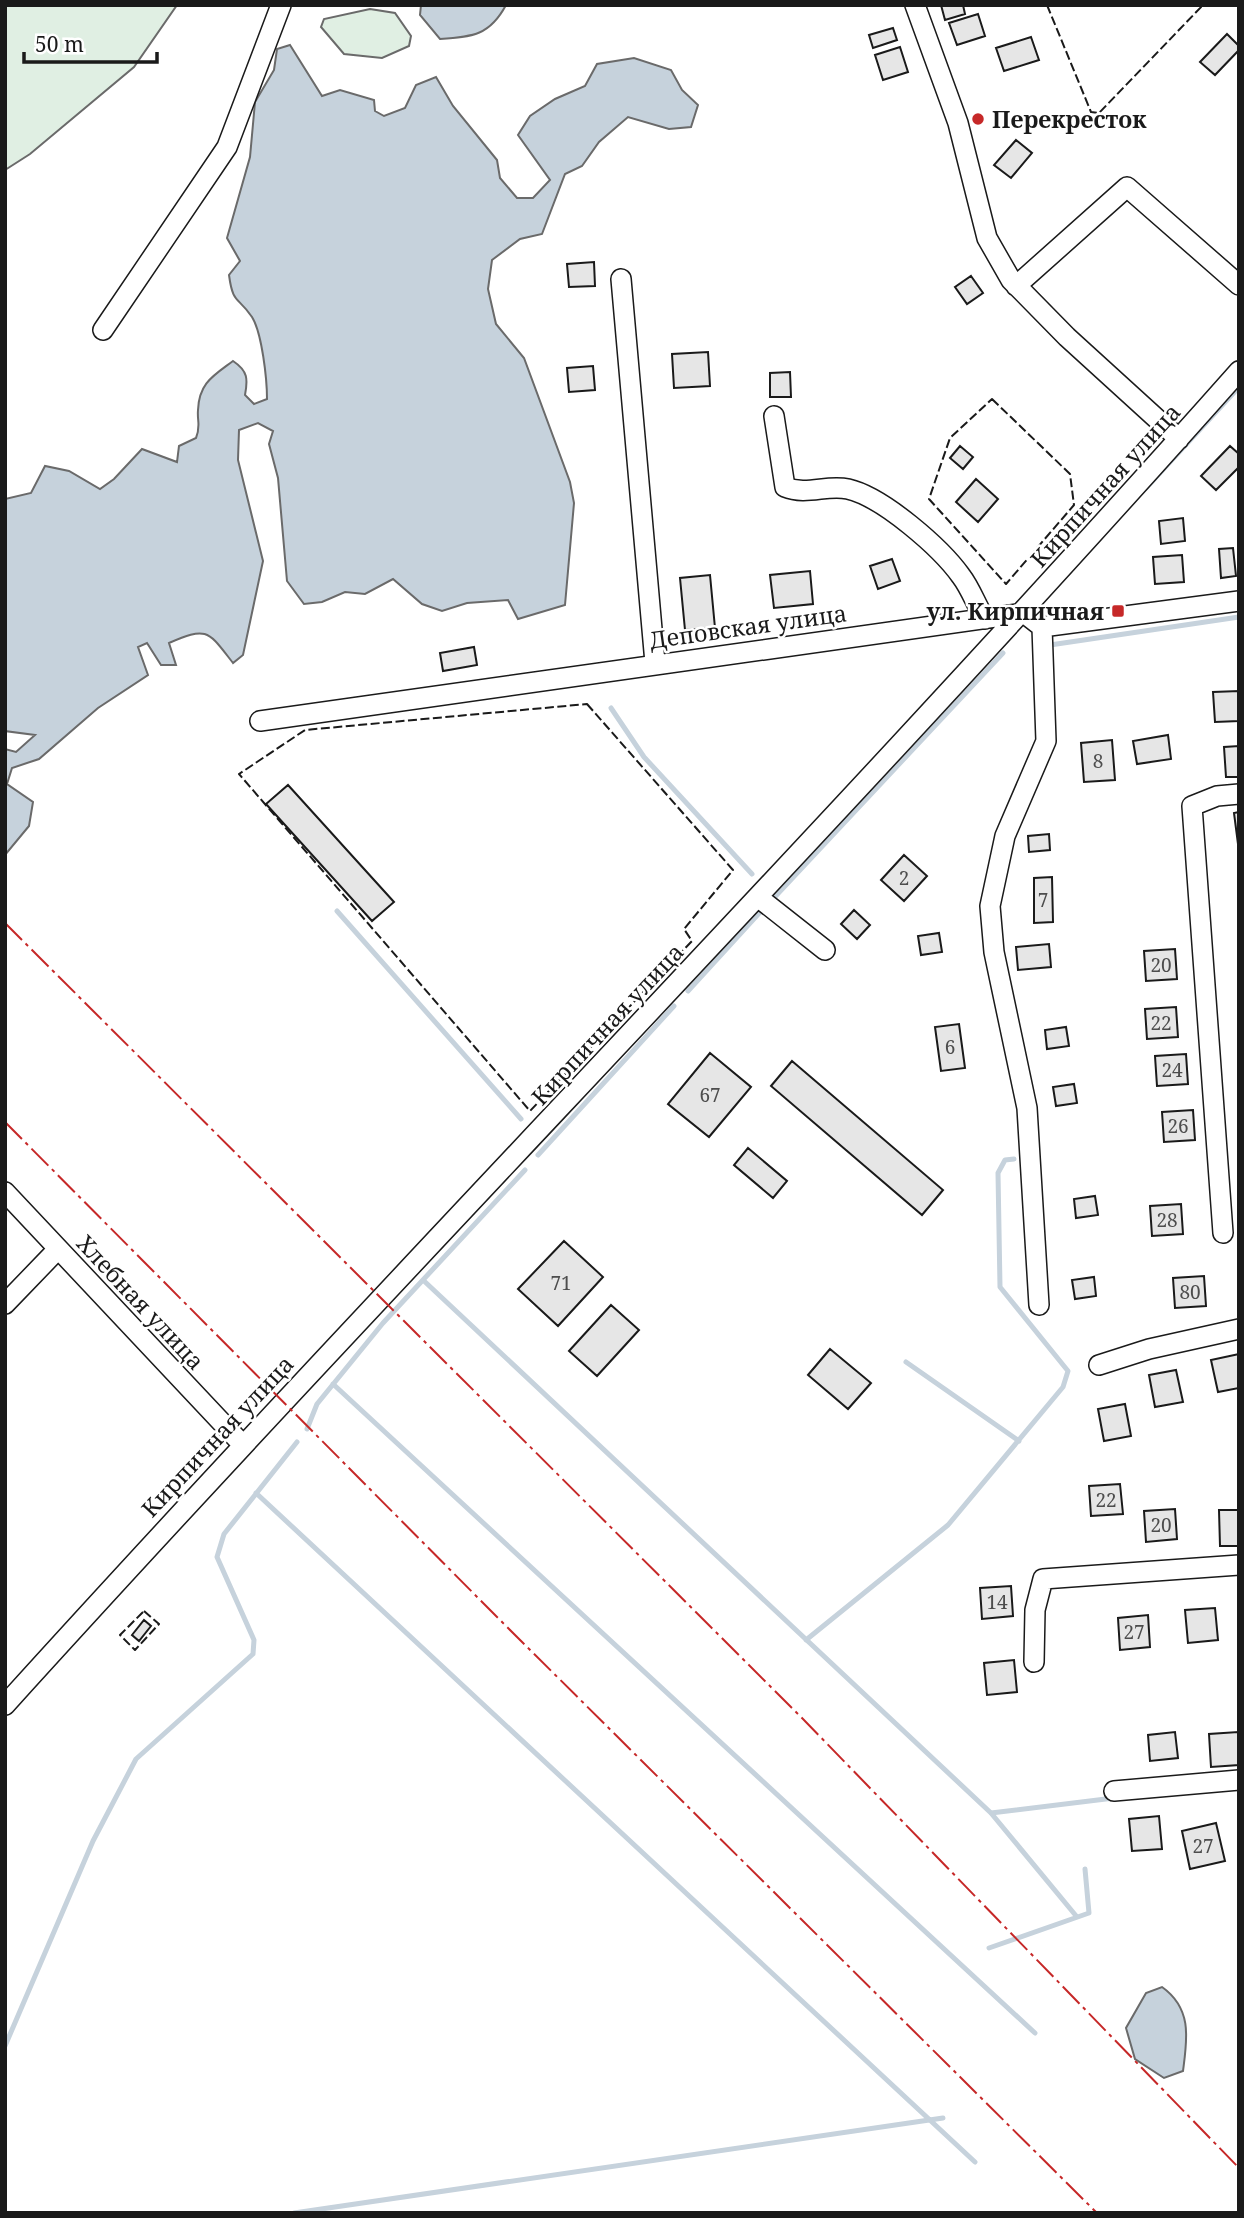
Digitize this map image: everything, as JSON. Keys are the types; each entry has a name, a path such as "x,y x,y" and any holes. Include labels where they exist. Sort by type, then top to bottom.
{"street":[{"path":"103,330 227,147 281,5"},
{"path":"915,5 958,123 986,238 1016,286 1067,337 1179,439"},
{"path":"1016,286 1127,187 1239,285"},
{"path":"621,279 655,663"},
{"name":"Кирпичная улица","path":"5,1705 242,1444 759,898 1024,613 1239,371"},
{"path":"774,416 785,487 799,493 848,489 872,499 936,545 963,579 985,619"},
{"path":"1024,613 1042,627 1239,601"},
{"name":"Деповская улица","path":"260,722 655,663 1024,613"},
{"path":"1040,1305 1027,1108 995,952 990,906 1005,836 1046,741 1042,627"},
{"path":"1223,1233 1192,806 1217,796 1239,794"},
{"path":"759,898 825,950"},
{"name":"Хлебная улица","path":"5,1192 242,1444"},
{"path":"5,1304 58,1249"},
{"path":"1099,1365 1149,1349 1239,1329"},
{"path":"1034,1662 1035,1610 1043,1579 1239,1565"},
{"path":"1114,1791 1239,1780"}],"green space":[{"path":"5,5 177,5 134,67 30,154 5,170"},
{"path":"370,9 395,13 411,36 409,46 382,58 344,54 321,27 324,19"}],"shaded area":[{"path":"421,5 506,5 494,23 487,28 471,35 440,39 420,15"},
{"path":"290,45 322,96 340,90 374,100 375,111 384,116 405,108 416,85 436,77 453,106 497,160 500,178 517,198 533,198 550,180 518,135 530,116 555,99 585,86 597,64 634,58 671,70 682,90 698,105 691,127 669,129 628,117 599,142 582,166 565,174 542,234 520,239 492,260 488,289 496,324 524,358 570,482 574,503 565,605 518,619 508,600 467,603 442,611 422,604 393,579 365,594 345,592 322,602 304,604 287,581 278,478 269,444 273,431 258,423 239,430 238,460 263,561 243,655 233,663 212,638 200,633 169,643 176,665 161,665 147,643 138,647 148,675 98,708 39,759 12,768 7,784 33,802 29,826 5,855 5,749 16,752 35,735 5,731 5,499 31,493 45,466 69,471 100,489 114,479 142,449 177,462 179,446 196,438 199,427 199,401 204,387 213,376 233,361 242,368 246,376 245,395 254,404 267,399 259,334 252,317 234,296 229,275 240,261 227,238 250,157 255,102 274,70 277,49"},
{"path":"1162,1987 1179,2005 1186,2026 1183,2071 1164,2078 1135,2059 1126,2028 1146,1993"}],"building":[{"path":"941,5 963,5 965,14 945,20"},
{"path":"978,14 985,36 957,45 949,23"},
{"path":"893,28 897,40 873,48 869,35"},
{"path":"1227,34 1239,46 1239,50 1215,75 1200,62"},
{"path":"1031,37 1039,60 1004,71 996,48"},
{"path":"900,47 908,72 883,80 875,55"},
{"path":"1016,140 1032,153 1011,178 994,165"},
{"path":"594,262 595,286 569,287 567,264"},
{"path":"971,276 983,293 967,304 955,287"},
{"path":"708,352 710,386 674,388 672,354"},
{"path":"593,366 595,390 569,392 567,368"},
{"path":"790,372 791,397 770,397 770,373"},
{"path":"960,446 973,457 963,469 950,458"},
{"path":"1230,446 1239,454 1239,467 1216,490 1201,476"},
{"path":"976,479 998,499 978,522 956,502"},
{"path":"1183,518 1185,541 1161,544 1159,521"},
{"path":"1233,548 1236,576 1221,578 1219,549"},
{"path":"1182,555 1184,582 1155,584 1153,557"},
{"path":"892,559 900,581 878,589 870,566"},
{"path":"810,571 813,604 774,608 770,575"},
{"path":"710,575 715,628 685,630 680,578"},
{"path":"474,647 477,665 443,671 440,653"},
{"path":"1239,691 1239,721 1215,722 1213,692"},
{"path":"1168,735 1171,759 1137,764 1133,741"},
{"path":"1112,740 1115,780 1084,782 1081,743"},
{"path":"1239,746 1239,777 1226,777 1224,747"},
{"path":"288,785 394,902 372,921 266,804"},
{"path":"1239,812 1239,844 1238,844 1234,813"},
{"path":"1049,834 1050,850 1029,852 1028,836"},
{"path":"904,855 927,876 904,901 881,880"},
{"path":"1052,877 1053,922 1034,923 1034,878"},
{"path":"854,910 870,925 857,939 841,924"},
{"path":"939,933 942,952 921,955 918,936"},
{"path":"1049,944 1051,967 1018,970 1016,947"},
{"path":"1175,949 1177,979 1146,981 1144,951"},
{"path":"1176,1007 1178,1037 1147,1039 1145,1009"},
{"path":"959,1024 965,1068 941,1071 935,1027"},
{"path":"1066,1027 1069,1046 1047,1049 1045,1030"},
{"path":"710,1053 751,1087 709,1137 668,1104"},
{"path":"1186,1054 1188,1084 1157,1086 1155,1056"},
{"path":"792,1061 943,1190 922,1215 771,1086"},
{"path":"1074,1084 1077,1103 1056,1106 1053,1087"},
{"path":"1193,1110 1195,1140 1164,1142 1162,1112"},
{"path":"748,1148 787,1181 773,1198 734,1165"},
{"path":"1095,1196 1098,1215 1076,1218 1074,1199"},
{"path":"1181,1204 1183,1234 1152,1236 1150,1206"},
{"path":"564,1241 603,1277 558,1326 518,1289"},
{"path":"1204,1276 1206,1306 1175,1308 1173,1278"},
{"path":"1094,1277 1096,1296 1075,1299 1072,1280"},
{"path":"611,1305 639,1330 597,1376 569,1351"},
{"path":"830,1349 871,1383 848,1409 808,1375"},
{"path":"1239,1354 1239,1388 1218,1392 1211,1360"},
{"path":"1176,1370 1183,1402 1155,1407 1149,1375"},
{"path":"1125,1404 1131,1436 1104,1441 1098,1409"},
{"path":"1120,1484 1123,1514 1091,1516 1089,1486"},
{"path":"1175,1509 1177,1539 1146,1542 1144,1511"},
{"path":"1219,1510 1239,1510 1239,1546 1220,1546"},
{"path":"1011,1586 1013,1616 982,1619 980,1588"},
{"path":"1215,1608 1218,1640 1188,1643 1185,1610"},
{"path":"1148,1615 1150,1647 1120,1650 1118,1618"},
{"path":"144,1620 151,1626 139,1641 132,1635"},
{"path":"1014,1660 1017,1692 987,1695 984,1663"},
{"path":"1175,1732 1178,1758 1150,1761 1148,1735"},
{"path":"1238,1732 1239,1765 1211,1767 1209,1734"},
{"path":"1159,1816 1162,1849 1132,1851 1129,1819"},
{"path":"1216,1823 1225,1861 1190,1869 1182,1831"}],"waterway":[{"path":"1146,488 1239,387"},
{"path":"1050,645 1239,617"},
{"path":"771,901 1003,653"},
{"path":"611,708 644,757 752,874"},
{"path":"688,991 762,910"},
{"path":"337,911 521,1119"},
{"path":"538,1155 674,1006"},
{"path":"806,1640 948,1525 1063,1387 1068,1371 1000,1287 998,1173 1005,1160 1014,1159"},
{"path":"307,1429 317,1404 383,1323 525,1170"},
{"path":"423,1280 991,1813 1077,1917"},
{"path":"906,1362 1019,1441"},
{"path":"333,1384 1035,2033"},
{"path":"5,2046 93,1841 136,1759 253,1654 254,1640 217,1557 224,1534 297,1442"},
{"path":"256,1493 975,2162"},
{"path":"991,1813 1114,1798"},
{"path":"989,1948 1089,1913 1085,1869"},
{"path":"294,2213 943,2118"}],"fence":[{"path":"1047,5 1091,112 1099,113 1203,5"},
{"path":"992,399 1070,474 1074,505 1006,584 929,499 950,438 992,399"},
{"path":"587,704 733,870 684,929 692,941 530,1111 239,774 305,730 587,704"},
{"path":"144,1611 159,1624 135,1650 120,1635 144,1611"}],"power":[{"path":"5,923 803,1719 1239,2168"},
{"path":"5,1122 506,1626 1097,2213"}],"place":[{"name":"Перекресток","path":"978,119"},
{"name":"ул. Кирпичная","path":"1118,611"}]}
